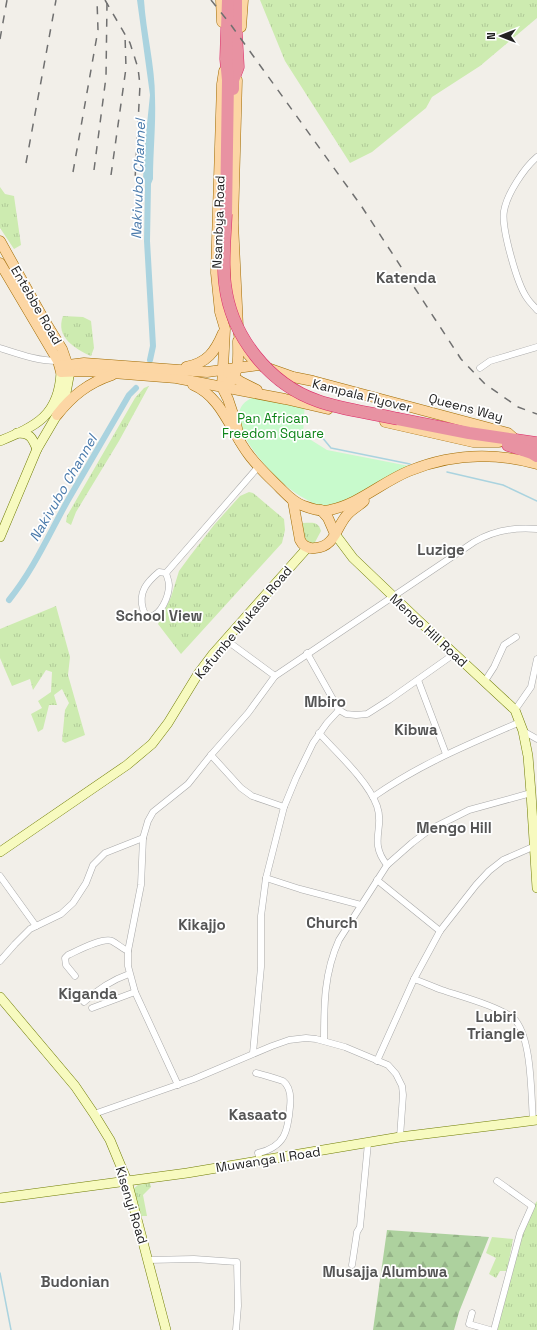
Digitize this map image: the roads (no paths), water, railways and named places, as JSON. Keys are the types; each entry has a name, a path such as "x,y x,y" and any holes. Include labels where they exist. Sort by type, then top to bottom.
{"highway":[{"path":"228,0 226,59 228,80 228,154"},
{"path":"228,154 234,80 238,67 236,0"},
{"name":"Kampala Flyover","path":"228,154 224,270 228,300 232,315 240,332 248,346 260,361 287,385 302,394 319,401 469,433"},
{"path":"469,433 517,441"},
{"path":"469,433 532,453 537,456"},
{"name":"Queens Way","path":"517,441 537,443"}],"main road":[{"name":"Nsambya Road","path":"221,0 222,35 226,59 222,84 216,273 220,312 225,329 222,387"},
{"name":"Nsambya Road","path":"243,0 238,67 233,223 239,337 243,349 259,365"},
{"name":"Entebbe Road","path":"0,241 59,344 63,367"},
{"path":"0,263 9,256"},
{"name":"Entebbe Road","path":"0,263 63,367"},
{"path":"63,367 115,374 174,374 202,362 215,350 225,329"},
{"path":"222,387 233,378 236,368 238,358 238,329"},
{"path":"59,344 84,363"},
{"path":"63,367 84,363 174,374 222,387 274,397 473,442 499,442"},
{"name":"Queens Way","path":"174,374 207,372 259,365 293,377 508,433 517,441"},
{"path":"57,415 66,393 63,367"},
{"path":"0,441 33,427 47,415 57,397 63,367"},
{"path":"224,369 233,378 274,397"},
{"path":"0,537 37,449 57,415 66,403 82,389 94,381 115,374"},
{"path":"174,374 198,387 210,396 225,415 248,454 293,501 302,506 321,510 330,510 344,506 408,471 456,458 486,456 504,457 537,464"},
{"path":"222,387 228,399 240,441"},
{"path":"17,433 25,433 30,436 37,449"},
{"path":"319,548 327,544 347,515 379,487"},
{"path":"293,501 302,544 308,547 319,548 333,546 345,549"},
{"path":"321,510 328,518 335,534"},
{"name":"Mengo Hill Road","path":"335,534 345,549 393,597 515,710 528,756 537,888"},
{"name":"Kafumbe Mukasa Road","path":"0,852 128,765 152,744 168,723 198,674 308,547"},
{"name":"Kisenyi Road","path":"0,998 75,1086 94,1114 116,1153 127,1181 152,1260 166,1330"},
{"name":"Muwanga II Road","path":"0,1198 127,1181 400,1137 535,1120"}],"street":[{"path":"537,157 526,168 507,199 503,212 507,242 515,268 527,298 537,310"},
{"path":"480,368 490,361 537,347"},
{"path":"0,348 29,358 48,361 63,367"},
{"path":"166,573 259,466"},
{"path":"178,1085 135,992 129,974 127,959 141,885 143,838 148,820 154,812 188,784 248,713 275,676 307,653 482,537 507,530 537,529"},
{"path":"159,572 166,573 169,587 163,605 158,613 151,616 145,615 143,610 142,595 147,583 159,572"},
{"path":"485,681 494,668 504,645 516,637"},
{"path":"226,640 275,676"},
{"path":"307,653 339,710 346,714 356,715 367,714 390,700 454,654"},
{"path":"515,710 531,687 537,659"},
{"path":"418,680 446,754"},
{"path":"253,1053 261,967 262,910 266,878 284,807 296,778 313,743 326,723 339,710"},
{"path":"373,797 420,767 446,754 521,727 537,739"},
{"path":"319,734 364,784 373,797 379,817 377,836 378,847 381,857 387,865"},
{"path":"211,755 241,788 252,796 284,807"},
{"path":"324,1040 326,984 329,965 339,940 387,865 412,842 429,830 469,810 531,793"},
{"path":"0,961 24,935 36,926 61,914 73,903 86,883 93,865 105,853 143,838"},
{"path":"377,1061 414,978 440,931 489,870 503,860 535,846"},
{"path":"0,876 36,926"},
{"path":"266,878 300,889 361,905"},
{"path":"377,880 440,931"},
{"path":"75,976 66,965 65,958 68,955 105,940 112,941 128,951"},
{"path":"84,1002 104,986 129,974"},
{"path":"414,978 441,990 484,1004 507,1014 515,1021 525,1044 529,1063 535,1120"},
{"path":"92,1008 135,992"},
{"path":"94,1114 194,1079 253,1053 289,1040 306,1038 324,1040 388,1065 396,1074 402,1086 403,1095 400,1137"},
{"path":"256,1073 282,1081 290,1091 291,1096 289,1124 286,1132 276,1146 267,1151 258,1153 260,1160"},
{"path":"352,1265 356,1232 360,1227 368,1143"},
{"path":"494,1330 520,1233 532,1206 497,1181"},
{"path":"152,1260 194,1259 237,1262 238,1306 236,1330"},
{"path":"472,1313 469,1324 490,1330"}],"water":[{"path":"137,0 144,0 155,86 153,179 148,191 143,179 150,95"}],"waterway":[{"name":"Nakivubo Channel","path":"148,184 147,241 153,346 150,360"},
{"name":"Nakivubo Channel","path":"9,600 34,564 68,500 129,395 136,388"},
{"path":"321,436 331,448 410,464"},
{"path":"447,472 503,485 537,501"},
{"path":"0,1273 11,1330"}],"railway":[{"path":"0,39 7,0"},
{"path":"26,163 56,0"},
{"path":"73,172 98,30 97,0"},
{"path":"105,0 130,43 138,68 140,85 135,180"},
{"path":"211,0 231,25 362,207 461,359 485,384 518,407 537,414"},
{"path":"94,170 106,77 107,3"},
{"path":"111,175 126,68 125,35"}],"district":[{"name":"Katenda","path":"406,278"},
{"name":"Luzige","path":"441,550"},
{"name":"School View","path":"159,616"},
{"name":"Mbiro","path":"325,702"},
{"name":"Kibwa","path":"416,730"},
{"name":"Mengo Hill","path":"454,828"},
{"name":"Church","path":"332,923"},
{"name":"Kikajjo","path":"202,925"},
{"name":"Kiganda","path":"88,994"},
{"name":"Lubiri Triangle","path":"496,1026"},
{"name":"Kasaato","path":"258,1115"},
{"name":"Musajja Alumbwa","path":"385,1272"},
{"name":"Budonian","path":"75,1282"}],"park label":[{"name":"Pan African Freedom Square","path":"273,426"}]}
